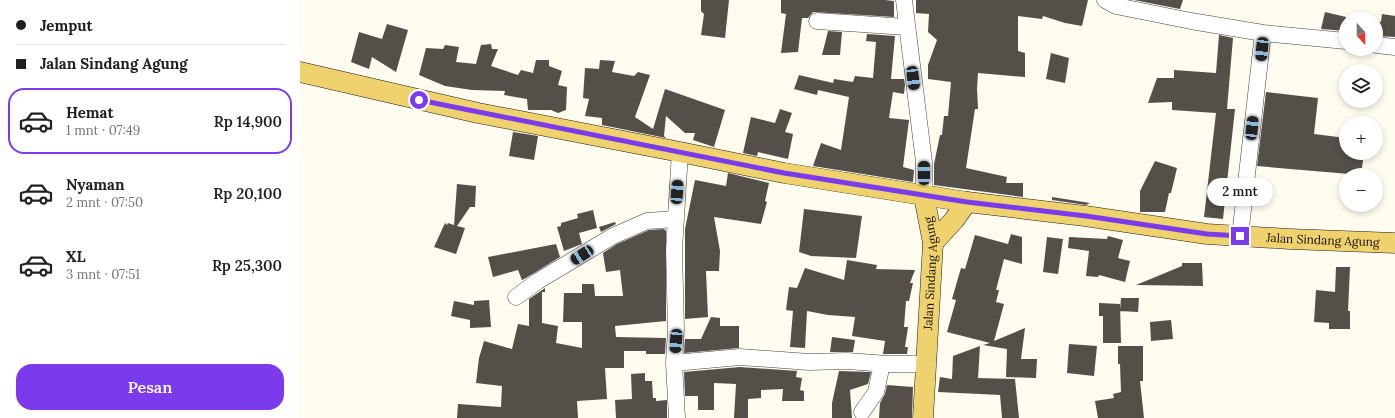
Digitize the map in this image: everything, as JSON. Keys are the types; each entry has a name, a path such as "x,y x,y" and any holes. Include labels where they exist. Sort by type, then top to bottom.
{"main road":[{"path":"300,72 478,113 784,173 924,196"},
{"name":"Jalan Sindang Agung","path":"923,418 933,243 924,196 1086,216 1207,234 1395,243"},
{"path":"933,243 954,220 967,202"}],"street":[{"path":"904,0 924,162 924,196"},
{"path":"1105,0 1116,6 1191,22 1263,33 1339,40"},
{"path":"817,21 907,26"},
{"path":"1240,236 1263,33"},
{"path":"1383,46 1395,47"},
{"path":"677,418 674,363 676,329 674,250 680,152"},
{"path":"516,297 538,281 613,236 647,221 675,219"},
{"path":"674,363 740,357 809,362 847,361 882,364 926,364"},
{"path":"862,412 876,392 882,364"}],"building":[{"path":"701,0 729,0 725,38 701,35 704,14 701,11"},
{"path":"781,0 894,1 894,17 813,12 808,18 802,18 798,52 781,53 786,14 781,13"},
{"path":"916,0 1088,0 1082,26 1065,23 1043,16 1042,19 1018,16 1018,51 1025,53 1025,77 978,73 978,109 975,109 966,168 1007,177 1006,183 1023,183 1023,197 934,185 934,164 940,135 942,135 944,116 948,116 951,82 928,79 928,65 937,40 928,32 929,14 916,13"},
{"path":"1134,0 1183,0 1180,9"},
{"path":"1325,12 1339,15 1339,30 1321,29"},
{"path":"1383,14 1395,16 1395,37 1383,36"},
{"path":"387,24 408,30 396,72 372,57 369,69 351,62 359,32 382,39"},
{"path":"828,31 842,32 840,55 822,55"},
{"path":"867,34 895,36 891,79 904,79 905,85 904,94 893,92 889,118 909,120 903,167 914,170 913,182 813,166 821,143 841,150 849,97 818,90 817,95 794,89 799,75 833,83 834,79 853,82 855,76 873,78 876,42 866,41"},
{"path":"1219,35 1233,38 1227,109 1235,109 1223,219 1204,217 1216,113 1172,110 1172,102 1148,103 1157,78 1174,78 1174,70 1216,73"},
{"path":"491,44 492,49 498,49 491,66 518,75 521,70 533,73 536,60 549,60 549,66 562,71 558,85 567,87 566,110 558,113 551,110 528,110 527,99 504,95 505,91 472,90 445,86 419,75 426,48 443,49 445,45 459,47 456,62 476,64 481,45"},
{"path":"1051,53 1069,58 1065,83 1046,79"},
{"path":"600,60 615,61 612,72 634,76 638,72 650,75 635,117 653,129 665,89 725,110 714,147 693,140 695,133 685,133 666,116 664,136 666,138 602,125 602,118 585,116 589,99 583,98 585,68 599,69"},
{"path":"1266,92 1318,98 1314,134 1339,137 1339,160 1363,160 1362,168 1339,168 1339,173 1257,166"},
{"path":"780,109 792,113 785,132 793,134 788,159 758,152 757,156 743,153 751,117 775,123"},
{"path":"513,132 538,136 534,160 509,156"},
{"path":"1155,161 1177,168 1171,193 1169,193 1165,212 1140,212 1140,191"},
{"path":"728,173 769,183 765,201 767,202 761,224 714,217 720,251 719,271 706,271 708,317 685,319 685,229 695,180 726,186"},
{"path":"457,184 476,186 475,207 470,207 457,226 465,228 456,254 434,247 445,223 447,225 448,223 454,225"},
{"path":"1052,197 1090,203 1086,205 1052,200"},
{"path":"804,209 862,216 856,258 811,256 799,252"},
{"path":"593,210 597,228 579,233 582,244 564,251 557,227 561,226 561,223 578,218 577,214"},
{"path":"615,222 616,224 601,232 599,227"},
{"path":"664,229 666,231 666,321 615,326 616,337 666,338 665,354 646,354 646,351 624,351 624,368 605,368 607,399 577,401 578,418 457,418 458,404 501,407 502,386 476,383 479,358 484,341 512,349 518,324 529,326 529,299 545,288 545,292 542,292 542,323 558,326 556,343 582,348 582,322 563,322 564,293 582,293 582,284 594,284 595,296 623,296 620,270 606,272 603,253 617,244 649,230"},
{"path":"1011,234 1022,237 1022,264 1004,259 996,290 999,290 996,302 1004,304 994,341 1025,328 1021,359 1037,359 1036,378 1006,377 1007,349 983,345 990,343 947,332 956,300 952,299 961,268 965,269 975,235 1008,244"},
{"path":"1108,236 1123,240 1118,258 1130,261 1125,282 1099,275 1098,277 1086,276 1089,251 1068,248 1069,237 1107,239"},
{"path":"1047,237 1063,239 1058,274 1043,272"},
{"path":"556,244 560,257 526,278 522,280 518,270 493,277 488,257"},
{"path":"847,260 877,265 876,269 915,270 910,283 913,283 909,301 906,301 904,327 908,327 905,347 908,347 907,354 883,354 885,341 852,336 855,317 828,315 807,311 805,348 790,347 793,311 786,310 789,287 797,288 805,268 844,280"},
{"path":"1182,263 1202,263 1203,286 1136,285 1182,266"},
{"path":"1336,267 1350,267 1348,311 1350,311 1350,329 1329,329 1329,323 1314,322 1316,290 1335,292"},
{"path":"1121,298 1139,298 1138,312 1120,311"},
{"path":"489,300 491,327 470,328 470,320 451,316 454,301 474,305 474,301"},
{"path":"1099,303 1120,304 1121,343 1103,343 1103,316 1099,316"},
{"path":"711,317 720,318 720,326 739,326 739,348 684,353 685,339 701,339"},
{"path":"1171,320 1173,339 1151,341 1150,322"},
{"path":"832,337 855,340 853,352 830,352"},
{"path":"1069,344 1097,346 1094,376 1067,373"},
{"path":"980,346 978,378 1015,379 1019,418 1002,418 1000,395 938,392 940,377 952,379 953,356"},
{"path":"1118,346 1143,346 1143,381 1140,381 1144,418 1098,418 1095,401 1114,398 1113,394 1121,392"},
{"path":"740,367 797,371 796,377 802,378 800,390 804,391 804,401 782,401 783,389 761,390 761,398 748,399 748,418 734,418 736,384 714,383 714,410 698,410 698,396 685,396 684,372"},
{"path":"839,371 871,372 868,384 850,390 852,418 832,418 832,403"},
{"path":"645,373 645,381 652,381 653,398 656,398 656,401 667,400 667,418 616,418 615,400 632,399 631,374"},
{"path":"887,385 913,387 912,418 879,418 880,403 885,394"}],"route":[{"path":"419,100 784,173 967,202 1086,216 1207,234 1240,236"}]}
